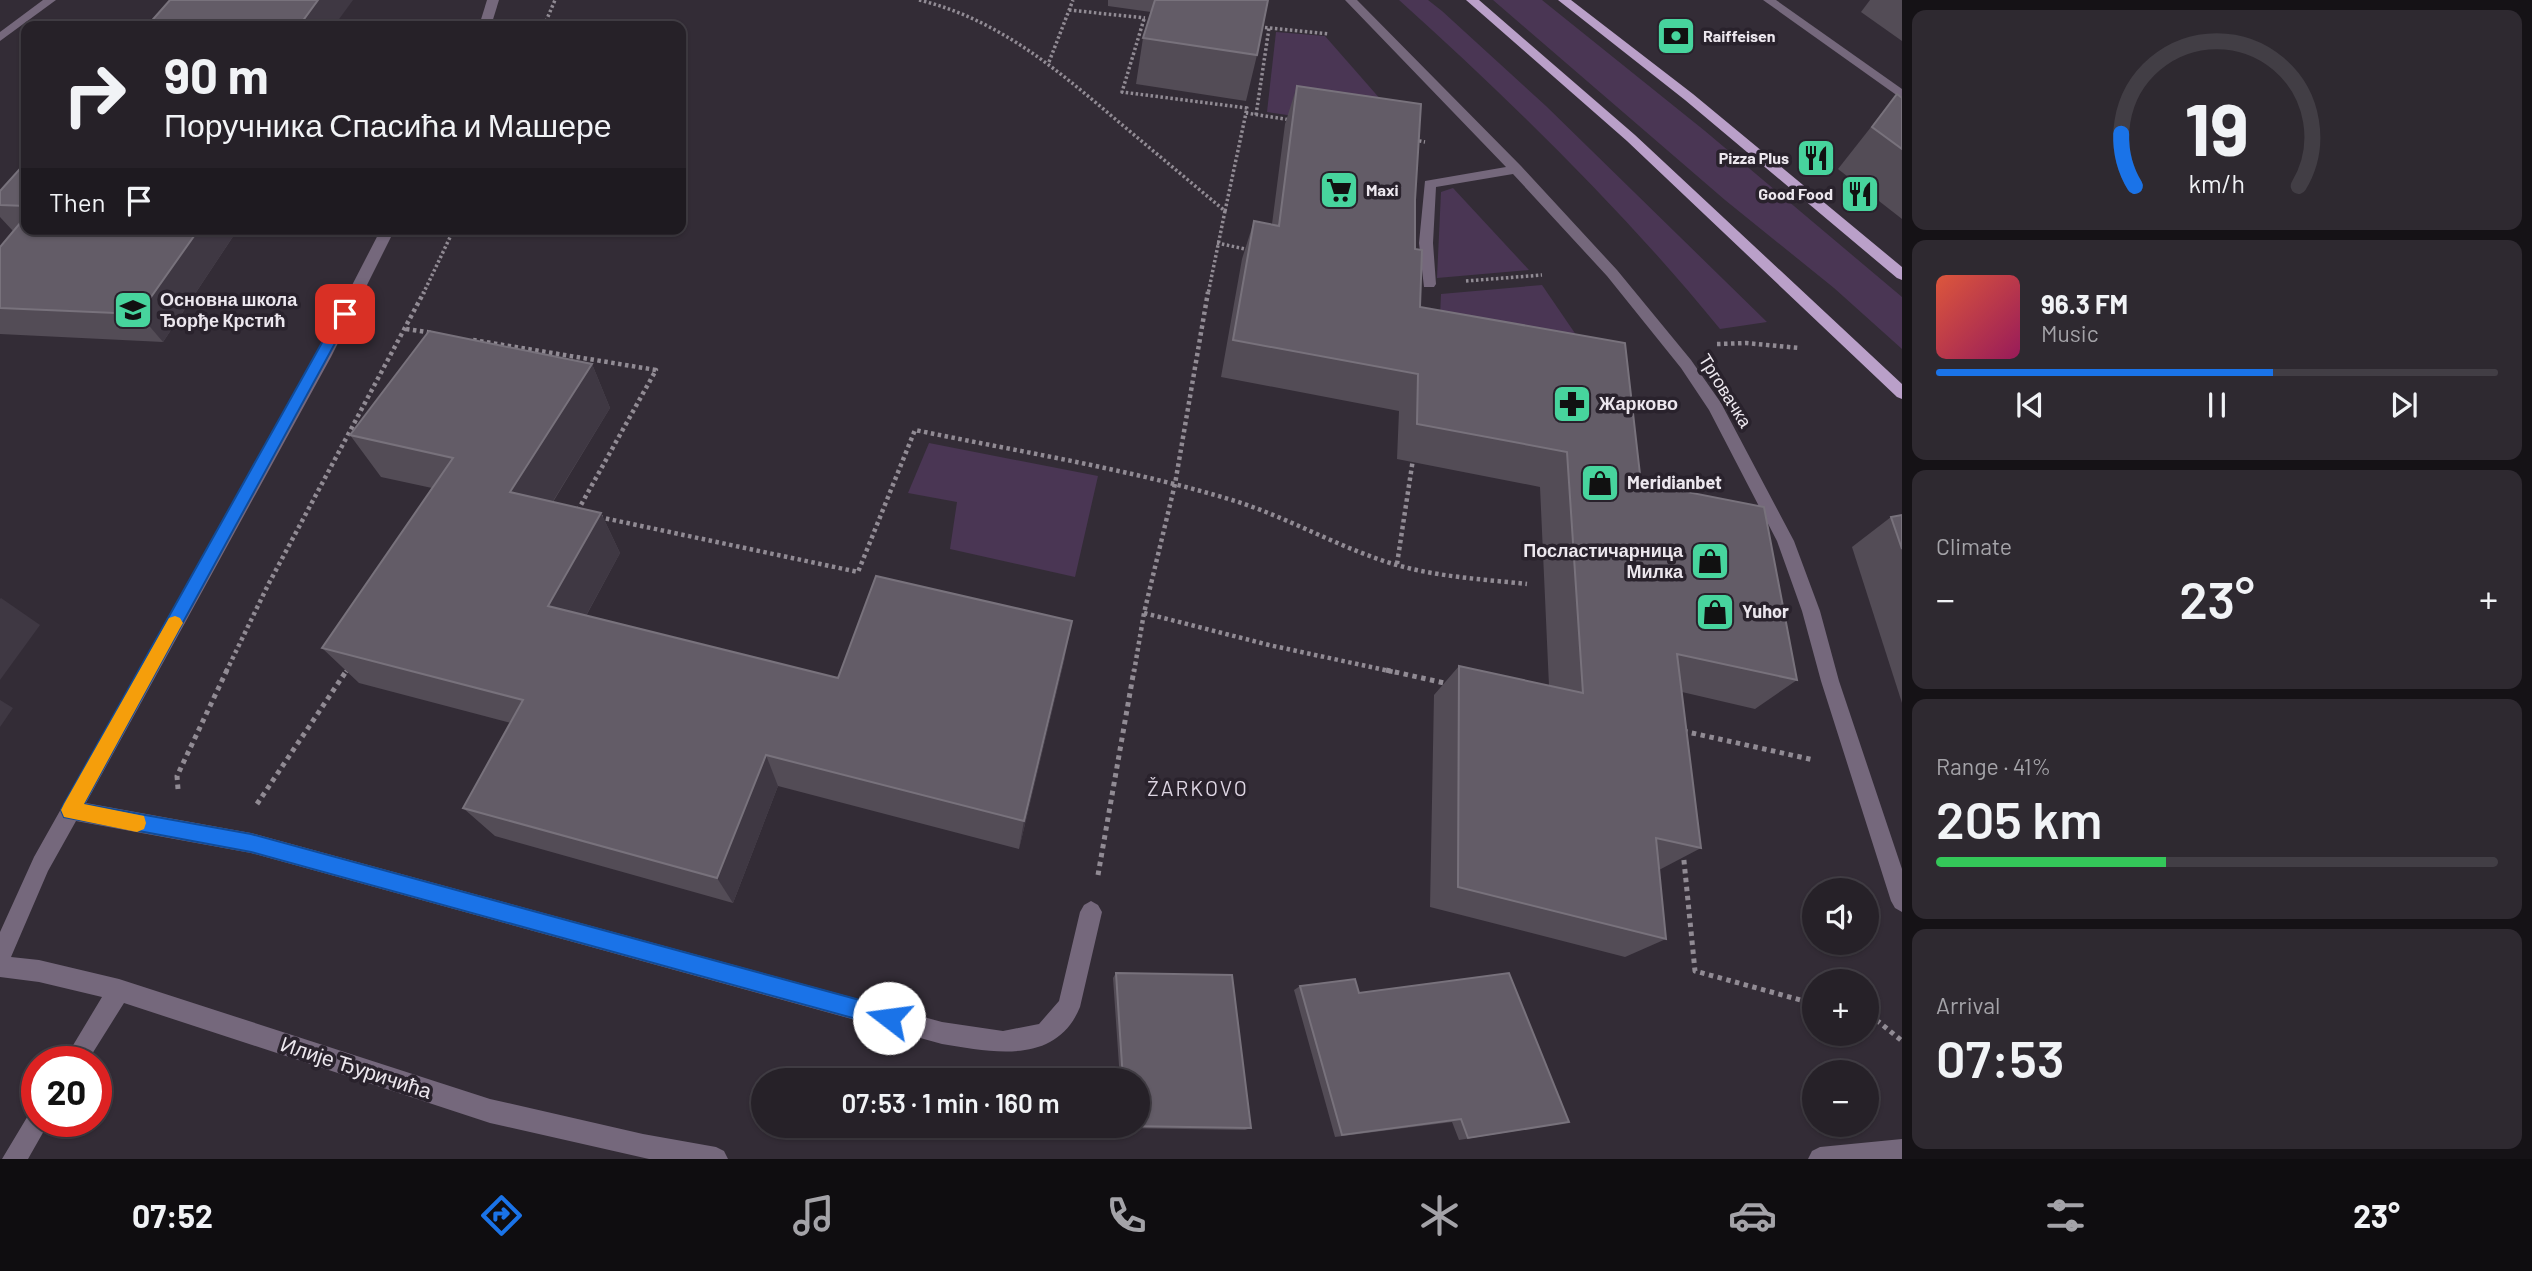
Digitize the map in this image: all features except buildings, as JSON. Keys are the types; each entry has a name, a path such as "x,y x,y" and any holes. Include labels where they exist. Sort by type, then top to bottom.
{"main road":[{"path":"1472,0 1631,138 1902,393"},
{"path":"1564,0 1689,97 1902,275"}],"street":[{"path":"22,21 50,0"},
{"path":"487,21 494,0"},
{"name":"Трговачка","path":"1351,0 1516,169 1612,273 1670,345 1715,407 1785,541 1811,611 1830,681 1902,901"},
{"path":"1769,0 1902,95"},
{"path":"0,38 21,22"},
{"path":"1429,284 1426,243 1430,184 1516,169"},
{"path":"0,957 41,864 323,357 385,235"},
{"path":"70,810 251,843 942,1033 1003,1042 1045,1034 1069,1007 1091,912"},
{"name":"Илије Ђуричића","path":"0,966 39,971 119,990 490,1111 643,1146 716,1159"},
{"path":"84,1046 119,990"},
{"path":"14,1159 28,1137"},
{"path":"1824,1159 1902,1151"}],"path":[{"path":"546,21 555,0"},
{"path":"919,0 948,2 986,21 1049,62 1225,211"},
{"path":"1049,62 1073,0"},
{"path":"1069,10 1144,19 1156,15"},
{"path":"1091,912 1144,613 1175,484 1217,243 1247,108 1122,92 1144,19"},
{"path":"1258,27 1329,34"},
{"path":"1256,115 1269,28"},
{"path":"1246,113 1295,121"},
{"path":"1412,139 1425,142"},
{"path":"179,800 177,776 268,585 407,329 451,235"},
{"path":"1217,243 1257,251"},
{"path":"1429,284 1542,275"},
{"path":"407,329 446,335"},
{"path":"472,340 656,370 571,523"},
{"path":"1670,345 1745,343 1807,349"},
{"path":"577,513 858,572 915,430 1175,484 1272,512 1331,541 1411,569 1527,584"},
{"path":"1397,564 1413,450"},
{"path":"1144,613 1269,645 1460,685"},
{"path":"251,843 239,831 355,657"},
{"path":"1671,728 1804,760 1857,761"},
{"path":"1683,849 1695,971 1802,1000"},
{"path":"1879,1022 1902,1041"}],"shaded area":[{"path":"1399,0 1428,0 1442,11 1546,106 1767,322 1720,329 1645,242 1566,158"},
{"path":"1493,0 1542,0 1705,131 1902,297 1902,349 1834,288 1725,200"},
{"path":"1276,32 1325,36 1410,133 1267,112"},
{"path":"1453,188 1529,270 1437,278 1441,192"},
{"path":"1542,285 1598,367 1439,340 1441,294"},
{"path":"929,443 1098,476 1075,577 950,549 957,502 908,493"}],"slow traffic":[{"path":"137,823 70,810 175,623"}],"place":[{"name":"Raiffeisen","path":"1676,36"},
{"name":"Pizza Plus","path":"1816,158"},
{"name":"Maxi","path":"1339,190"},
{"name":"Good Food","path":"1860,194"},
{"name":"Основна школа Ђорђе Крстић","path":"133,310"},
{"name":"Жарково","path":"1572,404"},
{"name":"Meridianbet","path":"1600,483"},
{"name":"Посластичарница Милка","path":"1710,561"},
{"name":"Yuhor","path":"1715,612"}],"district":[{"name":"ŽARKOVO","path":"1198,789"}],"route":[{"path":"345,314 70,810 251,843 889,1018"}]}
